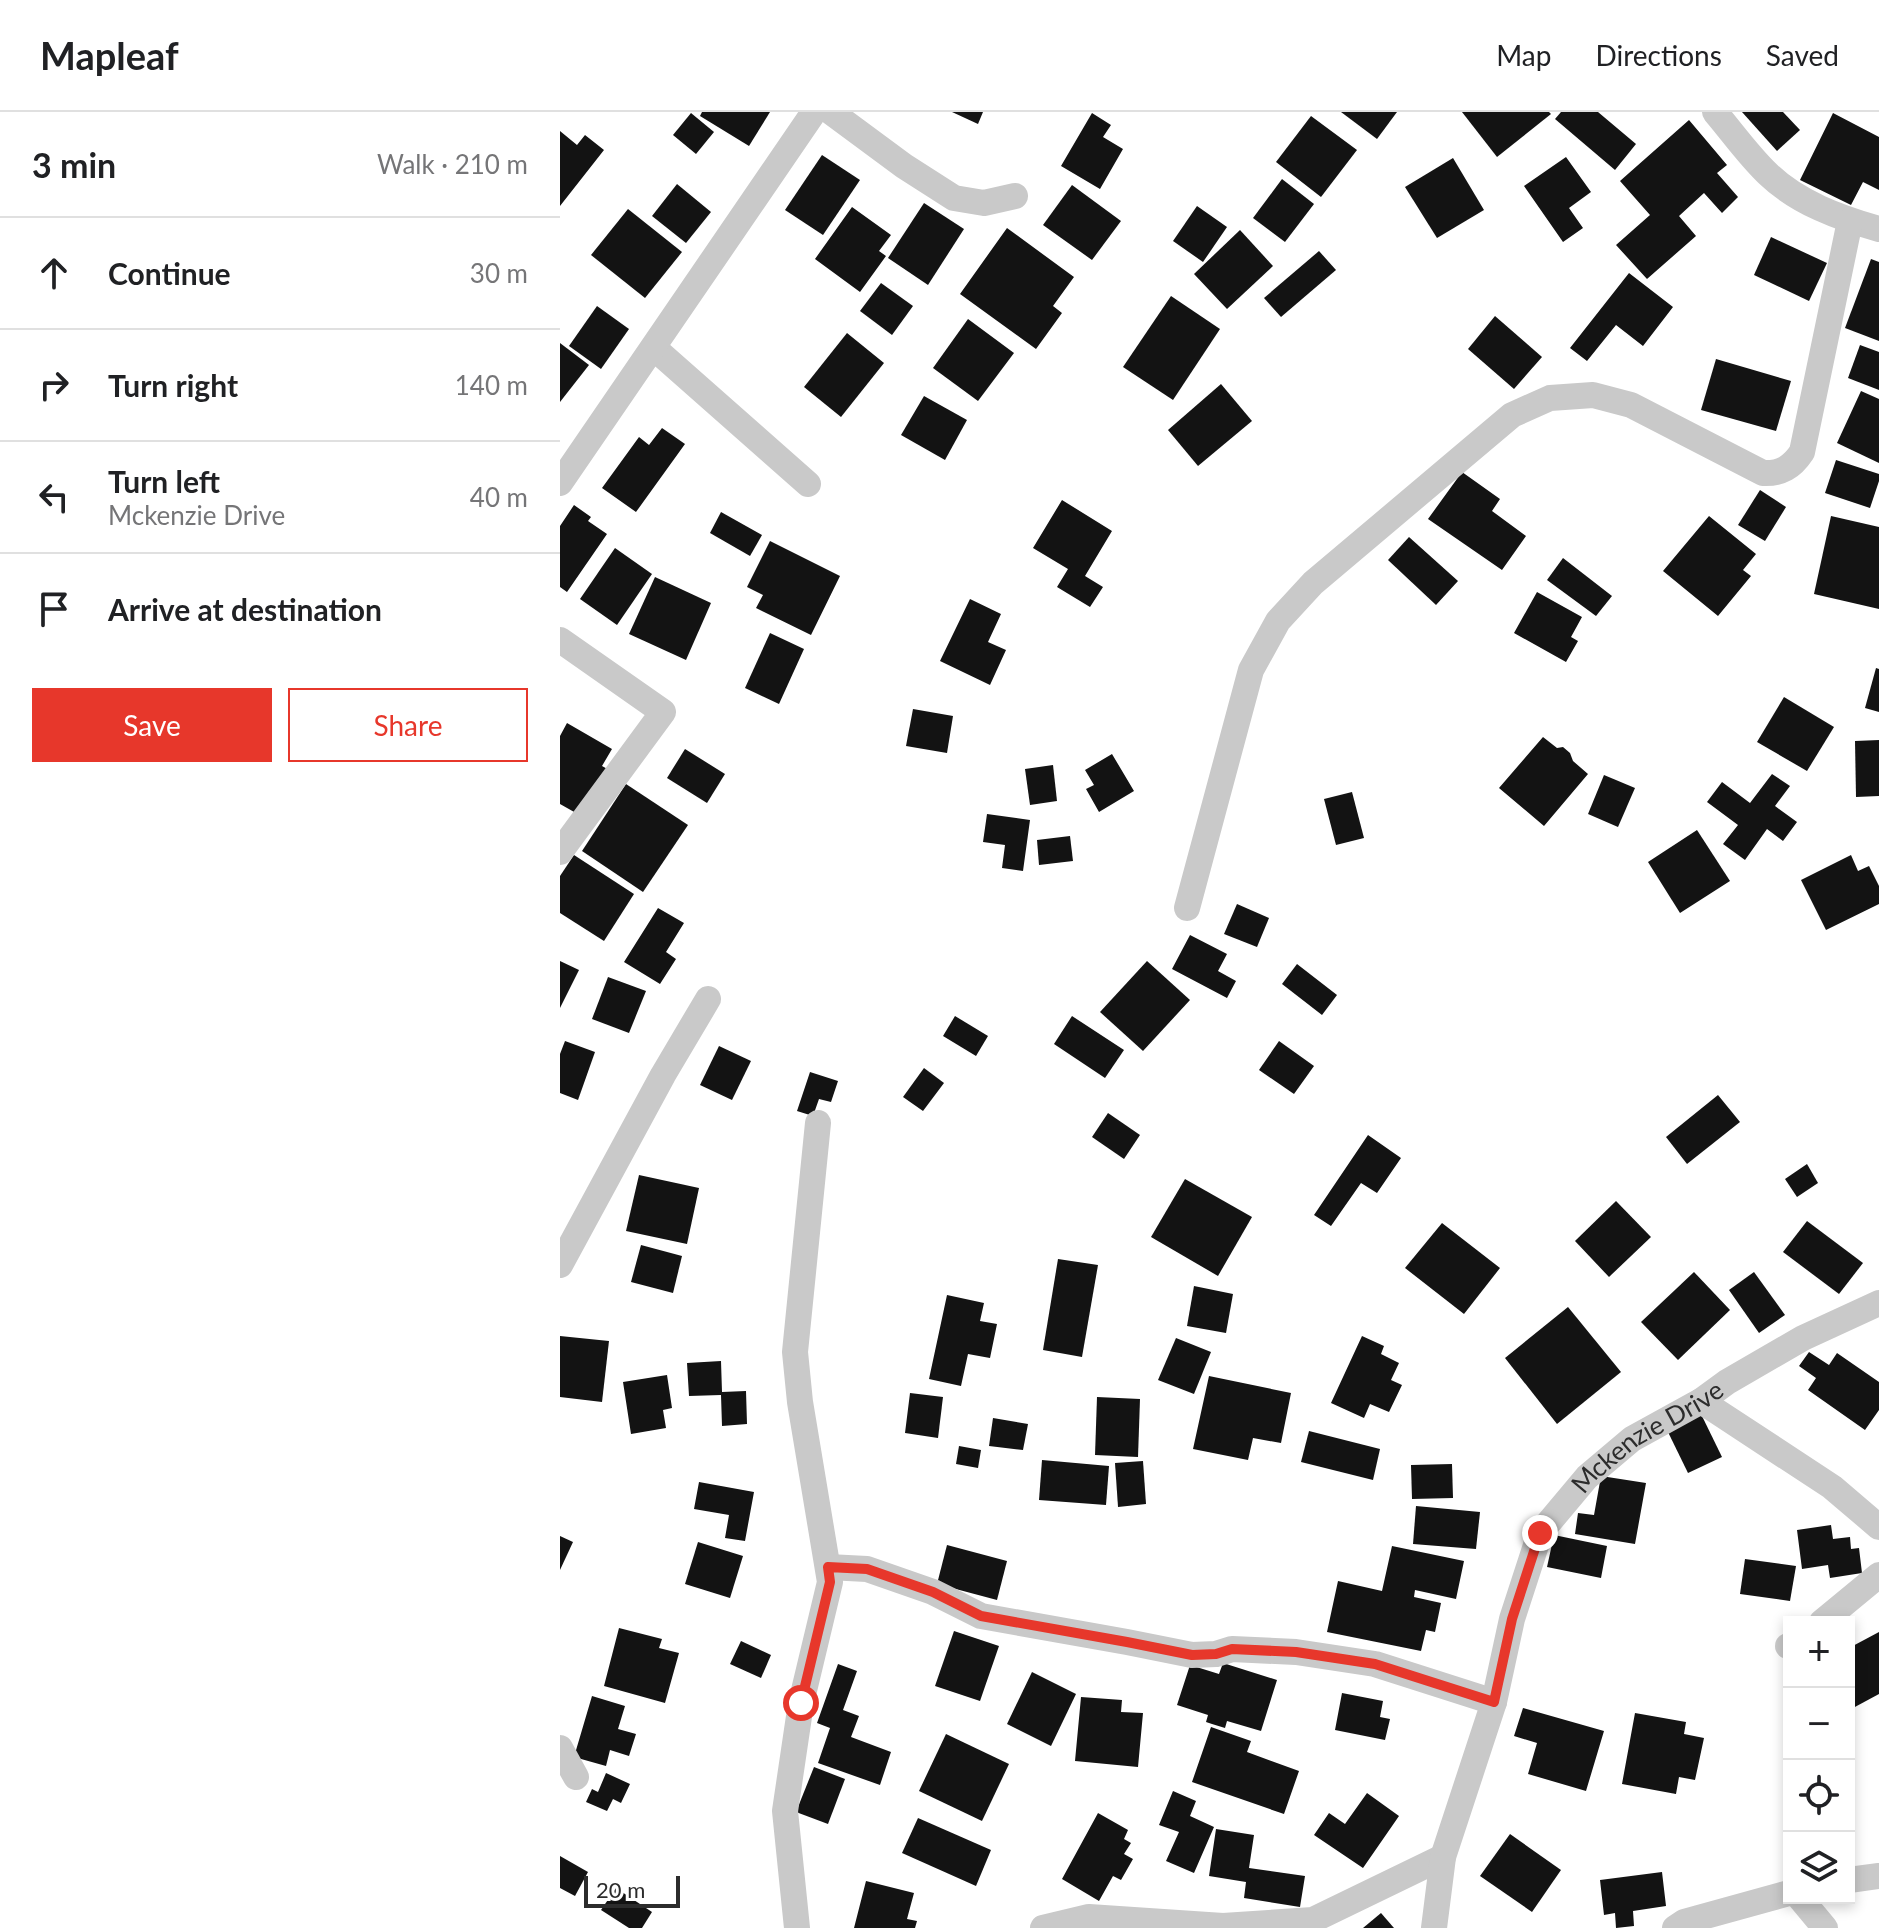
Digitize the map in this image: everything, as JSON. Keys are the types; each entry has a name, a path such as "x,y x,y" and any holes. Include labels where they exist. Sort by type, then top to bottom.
{"street":[{"path":"560,483 814,112"},
{"path":"831,112 904,166 954,198 984,203 1015,196"},
{"path":"1715,112 1768,175 1809,203 1850,221 1879,229"},
{"path":"1187,908 1251,670 1278,621 1313,583 1512,415 1550,398 1593,395 1631,405 1763,473 1775,474 1786,470 1802,452 1850,221"},
{"path":"654,348 808,484"},
{"path":"560,640 663,712 560,852"},
{"path":"560,1265 708,999"},
{"path":"797,1928 785,1811 801,1703 830,1582 800,1402 795,1352 818,1123"},
{"name":"Mckenzie Drive","path":"1434,1928 1443,1857 1494,1702 1512,1619 1540,1533 1587,1477 1632,1439 1803,1338 1879,1303"},
{"path":"1701,1401 1832,1487 1879,1527"},
{"path":"828,1567 867,1569 933,1592 981,1616 1192,1655 1216,1654 1232,1649 1296,1652 1375,1664 1494,1702"},
{"path":"1829,1616 1879,1575"},
{"path":"560,1748 576,1777"},
{"path":"1043,1928 1089,1917 1223,1926 1313,1920 1443,1857"},
{"path":"1855,1879 1879,1876"},
{"path":"1675,1928 1684,1922 1783,1895"},
{"path":"1805,1904 1825,1928"}],"building":[{"path":"702,112 770,112 749,146 700,116"},
{"path":"952,112 983,112 978,124"},
{"path":"1341,112 1397,112 1377,139"},
{"path":"1462,112 1549,112 1551,114 1497,157"},
{"path":"1561,112 1598,112 1636,144 1615,170 1555,119"},
{"path":"1742,112 1783,112 1800,130 1777,151"},
{"path":"691,113 714,132 696,154 673,135"},
{"path":"1092,113 1111,125 1103,137 1123,149 1100,189 1061,166"},
{"path":"1833,113 1879,137 1879,190 1863,182 1851,205 1800,180"},
{"path":"1311,116 1357,150 1321,197 1276,162"},
{"path":"1689,120 1727,165 1717,173 1738,197 1722,213 1704,193 1679,216 1696,236 1647,279 1616,245 1650,215 1620,181"},
{"path":"560,131 577,145 585,135 604,150 560,206"},
{"path":"822,155 860,180 823,235 785,210"},
{"path":"1566,157 1591,192 1569,208 1583,228 1563,242 1524,186"},
{"path":"1453,158 1484,210 1437,238 1405,187"},
{"path":"1282,179 1314,204 1285,242 1253,218"},
{"path":"677,184 711,212 686,243 652,216"},
{"path":"1072,185 1121,221 1092,260 1043,225"},
{"path":"924,203 964,229 928,285 888,258"},
{"path":"1197,206 1227,227 1203,262 1173,241"},
{"path":"852,207 891,235 879,251 886,256 860,292 815,259"},
{"path":"628,209 682,252 645,298 591,255"},
{"path":"1007,228 1074,277 1053,306 1062,313 1036,349 960,294"},
{"path":"1240,230 1273,266 1227,309 1194,274"},
{"path":"1771,237 1827,263 1809,301 1754,275"},
{"path":"1319,251 1336,270 1281,317 1264,298"},
{"path":"1871,259 1879,262 1879,341 1845,328"},
{"path":"1629,273 1673,307 1643,346 1616,325 1587,361 1570,348"},
{"path":"881,283 913,306 892,335 860,311"},
{"path":"1171,296 1220,329 1173,400 1123,367"},
{"path":"597,306 629,329 601,369 569,346"},
{"path":"1495,316 1542,357 1514,389 1468,349"},
{"path":"968,319 1014,353 978,401 933,368"},
{"path":"847,333 884,363 841,417 804,387"},
{"path":"560,343 589,365 560,402"},
{"path":"1860,345 1879,352 1879,390 1848,378"},
{"path":"1716,359 1791,381 1776,431 1701,410"},
{"path":"1221,384 1252,421 1198,466 1168,430"},
{"path":"1861,391 1879,399 1879,463 1837,443"},
{"path":"924,396 967,420 945,460 901,435"},
{"path":"662,428 685,444 636,512 602,488 639,437 649,445"},
{"path":"1836,460 1879,474 1870,508 1825,493"},
{"path":"1462,472 1500,499 1492,511 1526,536 1502,570 1428,519"},
{"path":"1760,490 1786,507 1765,541 1738,525"},
{"path":"1062,500 1112,531 1085,576 1103,587 1090,607 1057,587 1068,569 1033,548"},
{"path":"574,505 591,517 588,521 607,534 567,592 560,587 560,526"},
{"path":"721,512 762,535 750,556 710,533"},
{"path":"1709,516 1756,554 1743,570 1751,576 1718,616 1663,571"},
{"path":"1831,516 1879,527 1879,609 1814,594"},
{"path":"1409,537 1458,581 1436,605 1388,560"},
{"path":"770,541 840,576 811,635 756,608 763,595 747,587"},
{"path":"615,548 652,574 617,625 580,599"},
{"path":"1563,558 1612,596 1596,616 1547,580"},
{"path":"655,577 711,603 686,660 629,634"},
{"path":"1537,592 1582,617 1571,637 1578,641 1566,662 1514,633"},
{"path":"970,599 1001,614 988,642 1006,650 990,685 940,661"},
{"path":"770,633 804,649 779,704 745,688"},
{"path":"1876,668 1879,669 1879,712 1865,708"},
{"path":"1784,697 1834,727 1807,771 1757,742"},
{"path":"913,709 953,716 947,753 906,746"},
{"path":"567,723 612,749 602,766 611,771 583,817 560,804 560,736"},
{"path":"1543,737 1557,748 1563,747 1588,774 1544,826 1499,788"},
{"path":"1879,740 1879,796 1856,797 1855,741"},
{"path":"685,749 725,774 707,803 667,778"},
{"path":"1112,754 1134,791 1099,812 1086,789 1094,785 1085,770"},
{"path":"1053,765 1057,801 1030,805 1025,769"},
{"path":"1772,774 1790,786 1775,806 1797,822 1783,841 1767,829 1745,860 1723,844 1738,825 1707,802 1722,782 1750,803"},
{"path":"1604,775 1635,788 1618,827 1588,814"},
{"path":"626,784 688,825 643,892 582,851"},
{"path":"1352,792 1364,838 1336,845 1324,799"},
{"path":"987,814 1030,820 1023,871 1002,868 1005,845 983,842"},
{"path":"1697,830 1730,881 1680,913 1648,862"},
{"path":"1070,836 1073,861 1039,865 1037,840"},
{"path":"574,855 634,894 604,941 560,913 560,876"},
{"path":"1851,855 1858,871 1869,866 1879,886 1879,904 1826,930 1801,880"},
{"path":"1237,904 1269,918 1257,947 1224,934"},
{"path":"658,908 684,923 666,952 676,959 660,984 624,962"},
{"path":"1190,935 1227,954 1218,971 1236,981 1227,998 1172,969"},
{"path":"560,961 579,970 560,1008"},
{"path":"1147,961 1190,1000 1143,1051 1100,1012"},
{"path":"1297,964 1337,995 1322,1015 1282,984"},
{"path":"608,977 646,991 629,1033 592,1019"},
{"path":"955,1016 988,1036 976,1056 943,1036"},
{"path":"1072,1016 1124,1050 1105,1078 1054,1044"},
{"path":"565,1041 595,1052 578,1100 560,1093 560,1054"},
{"path":"1279,1041 1314,1066 1294,1094 1259,1070"},
{"path":"719,1046 751,1061 732,1100 700,1085"},
{"path":"924,1068 944,1083 923,1111 903,1097"},
{"path":"810,1072 838,1081 831,1102 819,1099 813,1116 797,1111"},
{"path":"1718,1095 1740,1122 1687,1164 1666,1137"},
{"path":"1108,1113 1140,1135 1124,1159 1092,1137"},
{"path":"1368,1135 1401,1158 1377,1193 1361,1183 1331,1226 1314,1215"},
{"path":"1807,1164 1818,1183 1797,1197 1785,1179"},
{"path":"639,1175 699,1188 687,1244 626,1231"},
{"path":"1185,1179 1252,1217 1218,1276 1151,1237"},
{"path":"1616,1201 1651,1237 1609,1277 1575,1241"},
{"path":"1807,1221 1863,1263 1839,1294 1783,1252"},
{"path":"1442,1223 1500,1268 1464,1314 1405,1268"},
{"path":"641,1245 682,1256 673,1293 631,1282"},
{"path":"1058,1259 1098,1265 1082,1357 1043,1350"},
{"path":"1694,1272 1730,1310 1678,1360 1641,1322"},
{"path":"1754,1272 1785,1315 1759,1333 1729,1290"},
{"path":"1194,1286 1233,1294 1226,1333 1187,1326"},
{"path":"947,1295 984,1303 980,1321 997,1324 990,1358 968,1354 961,1386 929,1379"},
{"path":"1568,1307 1621,1372 1557,1424 1505,1358"},
{"path":"560,1336 609,1341 602,1402 560,1397"},
{"path":"1362,1336 1384,1346 1381,1354 1399,1363 1391,1380 1402,1385 1389,1412 1370,1404 1364,1418 1331,1403"},
{"path":"1176,1338 1211,1352 1194,1394 1158,1380"},
{"path":"1809,1352 1829,1365 1837,1353 1879,1382 1879,1410 1865,1430 1808,1390 1816,1378 1799,1366"},
{"path":"721,1361 722,1392 746,1391 747,1424 722,1426 721,1395 689,1396 687,1363"},
{"path":"667,1375 672,1408 663,1410 666,1428 631,1434 623,1382"},
{"path":"1209,1376 1291,1393 1281,1443 1253,1438 1248,1460 1193,1449"},
{"path":"910,1393 943,1397 938,1438 905,1433"},
{"path":"1097,1397 1140,1399 1138,1457 1095,1455"},
{"path":"1701,1414 1722,1457 1688,1473 1667,1430"},
{"path":"993,1418 1028,1424 1023,1450 989,1446"},
{"path":"1309,1431 1380,1449 1373,1480 1301,1462"},
{"path":"959,1446 981,1450 978,1468 956,1464"},
{"path":"1042,1460 1109,1466 1106,1505 1039,1500"},
{"path":"1143,1461 1146,1504 1118,1507 1115,1463"},
{"path":"1452,1464 1453,1498 1412,1499 1411,1465"},
{"path":"1601,1476 1646,1483 1635,1544 1575,1534 1578,1513 1594,1515"},
{"path":"699,1482 754,1492 745,1541 725,1538 729,1515 694,1509"},
{"path":"1416,1506 1480,1512 1476,1549 1413,1544"},
{"path":"1831,1525 1833,1539 1850,1537 1851,1549 1859,1548 1862,1573 1830,1578 1828,1565 1802,1569 1797,1530"},
{"path":"1554,1535 1607,1546 1601,1578 1547,1567"},
{"path":"560,1536 573,1542 560,1570"},
{"path":"698,1542 743,1556 730,1598 685,1584"},
{"path":"947,1545 1007,1561 997,1600 937,1584"},
{"path":"1392,1546 1464,1561 1456,1599 1415,1590 1414,1597 1441,1603 1435,1632 1426,1630 1421,1651 1327,1632 1338,1581 1382,1591"},
{"path":"1745,1559 1796,1566 1790,1601 1740,1594"},
{"path":"619,1628 662,1639 659,1648 679,1653 665,1703 604,1686"},
{"path":"954,1631 999,1646 980,1701 935,1686"},
{"path":"1879,1632 1879,1694 1855,1707 1855,1688 1855,1645"},
{"path":"741,1641 771,1655 761,1678 730,1664"},
{"path":"1223,1663 1277,1680 1261,1731 1227,1721 1225,1728 1212,1724 1206,1722 1208,1715 1177,1705 1190,1665 1219,1674"},
{"path":"838,1664 857,1671 843,1710 859,1716 851,1737 891,1752 880,1785 818,1763 830,1728 817,1723"},
{"path":"1032,1672 1076,1694 1051,1746 1007,1724"},
{"path":"1342,1693 1383,1701 1380,1717 1390,1719 1385,1740 1335,1730"},
{"path":"592,1696 625,1706 618,1729 636,1734 629,1756 610,1750 606,1766 574,1757"},
{"path":"1081,1697 1122,1700 1121,1712 1143,1713 1138,1767 1075,1761"},
{"path":"1523,1708 1604,1731 1586,1791 1528,1774 1537,1743 1514,1736"},
{"path":"1635,1713 1686,1722 1684,1734 1704,1738 1695,1780 1679,1777 1676,1794 1622,1784"},
{"path":"1211,1727 1251,1741 1247,1752 1299,1771 1284,1814 1192,1782"},
{"path":"946,1734 1009,1764 982,1821 919,1791"},
{"path":"814,1767 845,1779 828,1824 796,1812"},
{"path":"606,1773 630,1784 621,1803 613,1799 607,1811 586,1802 592,1789 598,1792"},
{"path":"1173,1791 1196,1801 1190,1816 1214,1827 1194,1873 1166,1861 1179,1832 1159,1825"},
{"path":"1367,1793 1399,1816 1363,1868 1314,1835 1329,1813 1345,1824"},
{"path":"1098,1813 1128,1830 1124,1839 1131,1843 1124,1854 1133,1859 1121,1880 1113,1876 1099,1901 1062,1879"},
{"path":"918,1818 991,1850 976,1886 902,1853"},
{"path":"1216,1829 1254,1835 1249,1868 1305,1876 1300,1907 1244,1898 1246,1882 1209,1876"},
{"path":"1510,1834 1561,1870 1532,1912 1480,1876"},
{"path":"560,1856 588,1872 575,1896 560,1888"},
{"path":"1662,1872 1666,1906 1633,1911 1634,1926 1616,1928 1615,1913 1604,1915 1600,1880"},
{"path":"866,1881 914,1893 907,1919 917,1921 915,1928 854,1928"},
{"path":"616,1888 652,1912 642,1928 629,1928 601,1910"},
{"path":"1381,1913 1394,1928 1363,1928"}],"route":[{"path":"801,1703 830,1582 828,1567 867,1569 933,1592 981,1616 1192,1655 1216,1654 1232,1649 1296,1652 1375,1664 1494,1702 1512,1619 1540,1533"}]}
